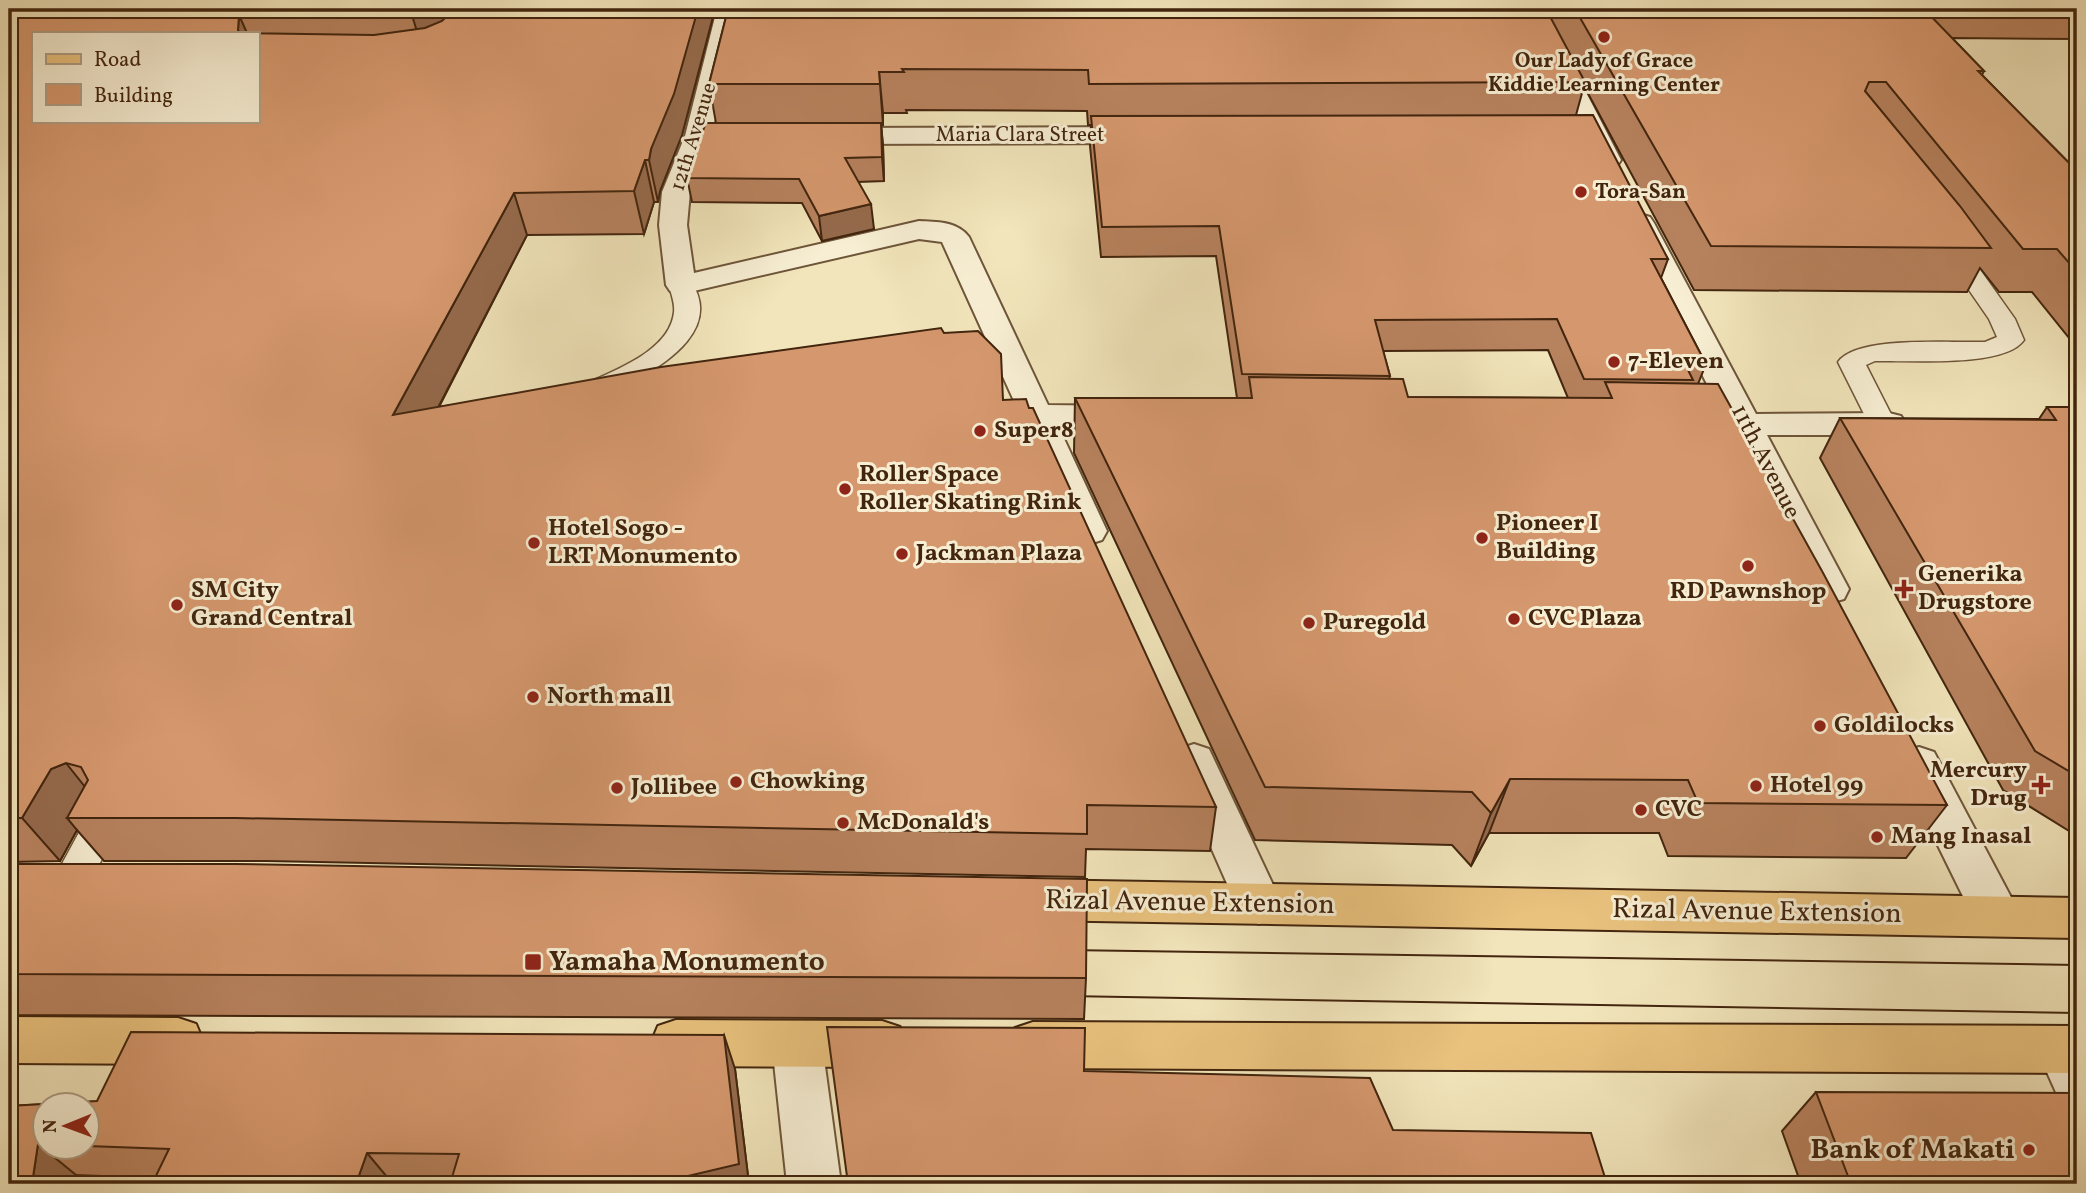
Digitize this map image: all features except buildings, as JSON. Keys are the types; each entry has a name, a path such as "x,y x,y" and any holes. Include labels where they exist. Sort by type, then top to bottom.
{"main road":[{"name":"Rizal Avenue Extension","path":"997,900 2077,918"},
{"path":"9,1040 226,1041"},
{"path":"629,1043 921,1045"},
{"path":"989,1045 2072,1061"}],"street":[{"name":"12th Avenue","path":"681,285 673,225 676,192 698,136 729,9"},
{"name":"11th Avenue","path":"1531,9 1582,134 1623,189 1847,622"},
{"name":"Maria Clara Street","path":"809,136 1169,135"},
{"path":"698,136 726,136"},
{"path":"681,285 919,230 943,231 954,237 1105,566"},
{"path":"1036,415 1162,417"},
{"path":"1663,425 1924,424"},
{"path":"1179,729 1259,904"},
{"path":"1903,732 1996,915"},
{"path":"797,1044 814,1184"}],"lane":[{"path":"1882,424 1851,362 1871,353 1990,350 2011,340 2002,319 1933,222"},
{"path":"568,400 580,398 642,366 675,341 687,312 681,285"},
{"path":"72,884 102,825"}],"tram line":[{"path":"1066,950 2077,965"},
{"path":"1066,996 2077,1013"}],"place":[{"name":"Our Lady of Grace Kiddie Learning Center","path":"1604,37"},
{"name":"Tora-San","path":"1581,192"},
{"name":"7-Eleven","path":"1614,362"},
{"name":"Super8","path":"980,431"},
{"name":"Roller Space Roller Skating Rink","path":"845,489"},
{"name":"Pioneer I Building","path":"1482,538"},
{"name":"Hotel Sogo - LRT Monumento","path":"534,543"},
{"name":"Jackman Plaza","path":"902,554"},
{"name":"RD Pawnshop","path":"1748,566"},
{"name":"Generika Drugstore","path":"1904,589"},
{"name":"SM City Grand Central","path":"177,605"},
{"name":"CVC Plaza","path":"1514,619"},
{"name":"Puregold","path":"1309,623"},
{"name":"North mall","path":"533,697"},
{"name":"Goldilocks","path":"1820,726"},
{"name":"Chowking","path":"736,782"},
{"name":"Mercury Drug","path":"2041,785"},
{"name":"Hotel 99","path":"1756,786"},
{"name":"Jollibee","path":"617,788"},
{"name":"CVC","path":"1641,810"},
{"name":"McDonald's","path":"843,823"},
{"name":"Mang Inasal","path":"1877,837"},
{"name":"Yamaha Monumento","path":"533,962"},
{"name":"Bank of Makati","path":"2029,1150"}]}
